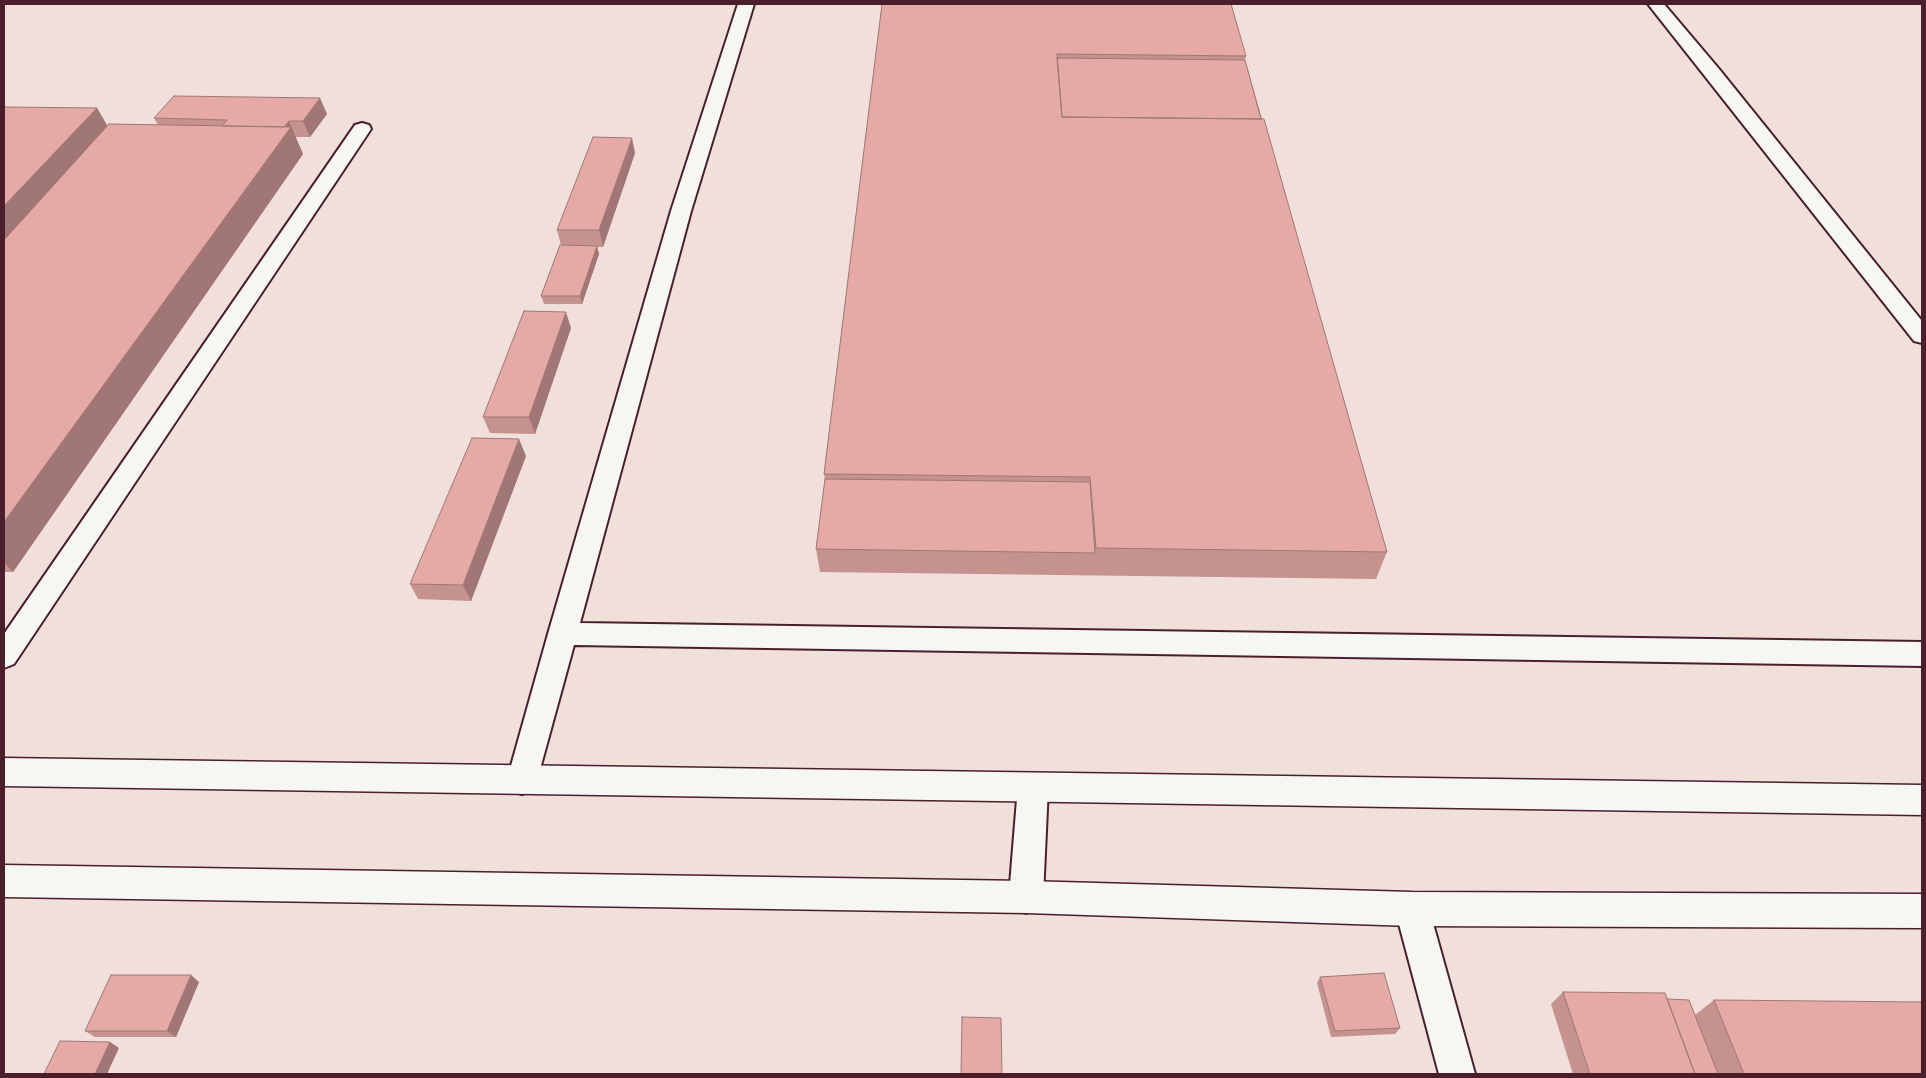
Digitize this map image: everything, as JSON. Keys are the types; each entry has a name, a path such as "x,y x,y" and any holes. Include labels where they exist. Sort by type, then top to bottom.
{"street":[{"path":"4,772 1922,800"},
{"path":"4,881 1026,897 1412,909 1922,911"}],"lane":[{"path":"522,780 681,212 746,4"},
{"path":"1656,4 1922,336"},
{"path":"4,656 362,129"},
{"path":"562,634 1922,654"},
{"path":"1026,897 1033,787"},
{"path":"1412,909 1457,1074"}],"shaded area":[{"path":"4,4 1922,4 1922,1074 4,1074"}],"building":[{"path":"882,4 1231,4 1246,56 1057,54 1062,117 1264,119 1387,552 1096,548 1090,477 824,474"},
{"path":"1057,58 1245,60 1261,119 1062,117"},
{"path":"174,96 320,98 303,121 289,121 284,127 222,126 227,120 154,118"},
{"path":"4,107 97,108 4,206"},
{"path":"109,124 291,127 4,522 4,240"},
{"path":"593,137 632,138 599,230 557,230"},
{"path":"560,245 597,246 580,296 541,296"},
{"path":"524,311 566,312 529,417 483,417"},
{"path":"472,438 519,439 463,585 410,584"},
{"path":"825,479 1090,482 1095,553 816,549"},
{"path":"1384,973 1400,1028 1335,1031 1320,977"},
{"path":"111,975 191,975 167,1031 85,1031"},
{"path":"1563,992 1665,993 1695,1074 1590,1074"},
{"path":"1667,999 1689,1000 1718,1074 1695,1074"},
{"path":"1714,1000 1922,1002 1922,1074 1744,1074"},
{"path":"962,1017 1001,1018 1002,1074 961,1074"},
{"path":"60,1041 110,1042 95,1074 44,1074"}]}
